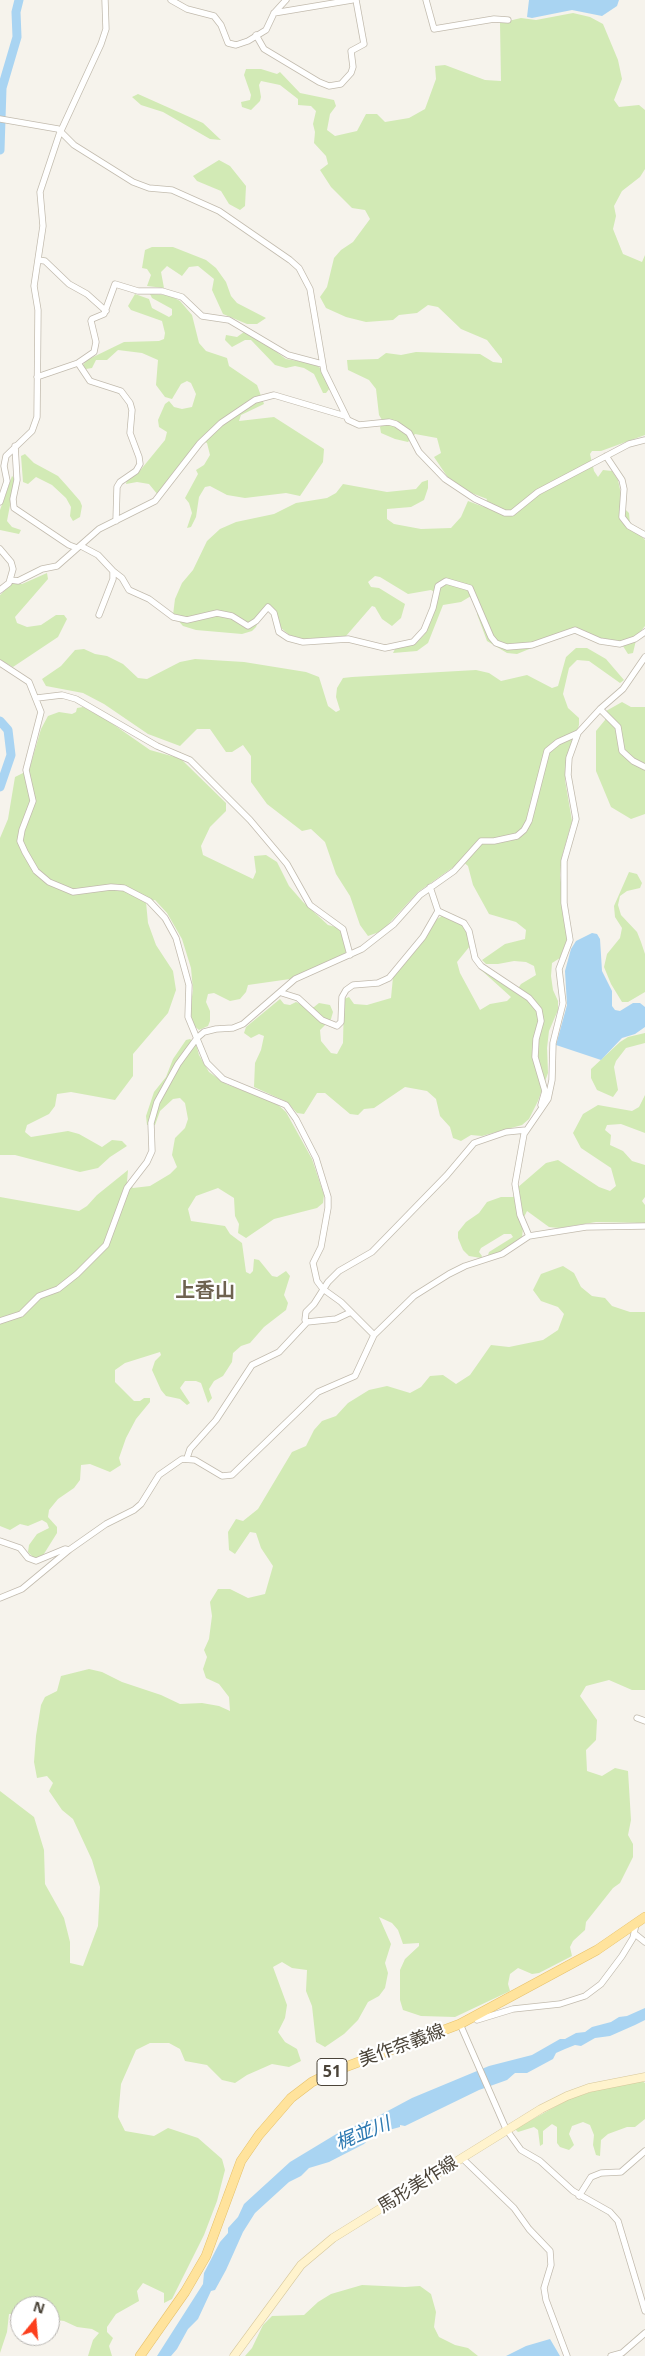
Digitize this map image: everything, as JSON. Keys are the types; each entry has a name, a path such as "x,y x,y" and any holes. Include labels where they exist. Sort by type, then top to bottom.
{"main road":[{"name":"美作奈義線","path":"140,2356 185,2292 206,2256 241,2161 259,2135 291,2098 312,2082 332,2072 460,2024 597,1950 645,1917"},
{"name":"馬形美作線","path":"234,2356 288,2280 317,2250 506,2130 567,2096 596,2086 645,2077"}],"street":[{"path":"0,502 7,482 4,461 6,456 26,438 35,424 38,377 38,310 34,286 44,219 40,192 61,132 106,29 105,0"},
{"path":"171,0 187,9 214,16 222,25 225,38 231,45 242,44 269,26 274,13 286,0"},
{"path":"274,13 352,0"},
{"path":"256,35 264,49 319,82 329,86 341,84 346,80 353,67 352,51 364,44 356,0"},
{"path":"426,0 434,29 494,20 508,20"},
{"path":"2,119 54,128 79,149 133,182 149,188 172,190 219,211 290,260 299,268 310,288 322,364 345,416"},
{"path":"38,260 45,261 69,284 87,294 106,311"},
{"path":"38,377 78,363 91,355 97,348 91,322 95,317 101,316 106,311 115,284 142,292 155,290 168,292 186,299 202,316 229,320 288,355 322,364"},
{"path":"78,363 90,382 121,391 130,403 132,410 130,433 140,464 136,471 120,482 117,487 116,521"},
{"path":"11,580 18,582 42,569 57,566 92,534 158,499 200,443 232,415 255,400 274,395 345,416 359,425 388,422 396,424 409,434 419,452 457,489 505,513 518,509 538,492 629,444 645,440"},
{"path":"15,446 17,480 12,499 14,508 69,545 98,555 122,578 129,590 149,599 173,616 187,620 217,613 232,616 248,626 256,621 268,607 274,613 279,632 288,638 303,642 348,639 385,648 413,642 424,630 433,608 438,586 446,581 470,588 491,637 496,643 508,647 532,644 575,630 600,641 620,644 635,639 645,632"},
{"path":"606,456 622,480 624,488 622,517 629,526 645,535"},
{"path":"0,549 11,562 11,580 0,590"},
{"path":"99,615 113,578 113,571"},
{"path":"529,1236 515,1197 517,1168 526,1130 543,1107 549,1094 553,1043 563,1003 559,969 570,940 564,904 564,862 576,819 576,809 568,775 569,758 578,734 600,709 623,689 645,657"},
{"path":"0,663 29,682 37,698 40,718 26,770 33,801 20,841 25,852 36,871 50,882 61,887 73,892 111,887 124,888 137,893 158,908 165,918 180,950 189,985 188,1017 212,1070 243,1088 276,1099 286,1106 296,1118 316,1158 328,1197 328,1208 321,1235 321,1247 313,1263 317,1281 323,1289 351,1312 374,1335"},
{"path":"37,698 62,695 76,699 157,746 190,760 250,820 287,864 310,905 344,928 350,955"},
{"path":"600,709 618,727 622,751 633,761 645,767"},
{"path":"0,1321 21,1314 39,1296 64,1284 77,1274 106,1245 127,1188 147,1162 152,1151 151,1123 157,1102 178,1064 197,1038 204,1032 233,1028 243,1024 282,993 295,979 350,955 384,933 430,887 454,871 481,841 509,839 524,830 529,821 547,751 558,742 578,734"},
{"path":"430,887 438,911 464,923 469,931 475,958 481,966 529,998 539,1010 541,1021 536,1039 535,1057 545,1091 544,1100 535,1117"},
{"path":"282,993 298,998 322,1020 337,1026 341,1022 342,997 346,990 353,985 378,983 389,978 423,937 438,911"},
{"path":"307,1322 304,1320 306,1312 339,1271 372,1252 447,1175 474,1143 506,1132 526,1130"},
{"path":"0,1598 22,1590 69,1550 106,1524 141,1504 159,1474 182,1459 187,1458 222,1476 232,1475 318,1392 355,1376 374,1335 414,1296 430,1286 465,1266 502,1254 529,1236 586,1227 645,1226"},
{"path":"187,1458 190,1449 216,1420 252,1365 278,1352 307,1322 336,1319 351,1312"},
{"path":"0,1542 20,1548 28,1558 36,1561 64,1549 69,1550"},
{"path":"637,1718 645,1721"},
{"path":"475,2016 477,2020 513,2009 560,2004 585,1996 601,1984 622,1956 635,1934 636,1924"},
{"path":"635,1934 645,1942"},
{"path":"460,2024 506,2130 526,2155 540,2161 555,2177 580,2196 597,2204 618,2221 645,2311"},
{"path":"580,2196 591,2177 601,2173 621,2172 645,2151"},
{"path":"462,2158 514,2208 529,2229 550,2251 551,2265 544,2288 546,2300 566,2356"},
{"path":"611,2356 623,2354 645,2333"}],"green space":[{"path":"573,13 590,17 603,24 618,60 622,79 614,100 619,107 639,105 645,110 645,169 640,177 622,191 614,206 616,216 613,229 623,254 642,262 645,255 645,435 601,451 592,451 590,454 594,471 598,477 603,470 612,471 618,480 624,508 629,513 630,524 645,540 645,626 637,636 633,653 628,654 621,643 609,642 578,629 517,654 507,653 487,641 477,614 479,602 471,596 461,602 443,605 428,643 417,651 393,653 395,649 417,642 424,635 431,621 438,594 431,590 408,594 380,577 375,576 368,582 371,587 379,588 405,604 401,618 392,626 382,619 375,607 372,606 346,636 334,643 309,644 293,638 281,628 274,609 263,609 256,627 252,631 242,634 196,630 183,626 173,615 175,599 182,583 193,570 207,541 220,529 236,522 274,514 296,503 327,498 336,493 343,484 387,492 416,489 422,482 428,480 428,488 424,500 411,507 387,509 387,519 394,524 421,529 451,528 461,517 468,501 484,507 487,499 464,490 451,482 434,457 441,453 437,438 415,434 408,442 381,433 380,427 384,423 379,415 376,389 369,380 348,370 347,360 378,359 386,353 401,355 416,352 480,354 493,362 502,363 502,359 487,340 461,329 438,307 428,305 417,313 399,315 393,320 366,322 346,317 326,308 320,297 327,287 334,258 341,250 353,242 370,219 365,210 352,208 331,187 320,170 328,164 326,156 314,143 315,132 313,124 316,111 311,106 298,105 298,99 280,85 261,81 259,85 260,101 251,110 242,107 241,102 250,100 251,95 244,75 246,69 261,69 277,74 280,72 300,93 334,100 336,106 330,114 327,130 335,136 357,131 366,114 377,114 385,122 409,118 425,109 436,79 435,66 445,65 485,80 501,81 500,23 521,18 536,20"},
{"path":"138,94 203,123 221,140 210,139 163,112 141,105 132,97"},
{"path":"219,160 230,166 246,186 245,206 240,210 229,204 221,191 197,181 193,176"},
{"path":"152,247 173,247 206,260 216,268 226,282 231,296 237,303 266,318 257,324 247,324 223,314 212,290 214,279 198,266 189,267 182,276 167,266 161,272 164,288 147,286 151,275 147,269 142,268 145,250"},
{"path":"135,294 149,299 152,308 169,317 172,315 172,309 152,298 150,294 169,295 180,301 192,315 199,343 206,351 227,358 229,366 257,385 264,404 241,415 239,421 274,417 324,449 323,462 300,496 286,493 245,498 227,495 210,486 205,487 199,497 196,517 191,527 187,528 192,513 189,503 185,498 198,474 196,470 204,465 210,455 207,443 201,440 190,451 158,495 149,484 137,482 126,484 127,479 138,473 165,440 167,432 159,427 158,420 165,404 169,401 174,407 182,409 192,407 196,394 191,383 187,381 181,384 172,399 165,397 156,385 158,360 142,353 118,350 107,360 96,360 92,368 86,369 83,365 87,360 124,342 159,341 164,339 165,333 162,321 131,310 128,306"},
{"path":"244,332 266,344 286,359 315,364 320,368 330,388 326,393 323,393 314,374 304,368 295,366 286,368 275,365 251,340 245,340 232,347 225,340 226,335 237,337"},
{"path":"25,454 34,463 58,476 67,486 80,501 82,506 80,517 73,521 70,516 71,507 66,498 52,485 36,477 28,484 23,482 21,456"},
{"path":"12,476 15,479 7,521 12,527 21,530 19,534 0,530 0,510"},
{"path":"47,573 48,579 15,617 17,623 27,627 41,625 56,615 64,615 67,619 58,637 13,667 0,660 0,595 12,583 22,584"},
{"path":"576,648 587,648 606,659 624,680 620,683 589,661 577,660 569,668 563,694 568,708 579,718 579,725 566,765 565,780 572,821 562,856 560,875 568,937 560,958 552,963 551,976 553,990 558,1001 558,1010 549,1031 547,1048 548,1073 529,1119 522,1125 482,1136 471,1135 461,1141 453,1138 450,1127 440,1116 436,1099 427,1091 405,1087 374,1108 364,1109 358,1115 350,1114 325,1093 317,1093 304,1114 297,1113 287,1102 254,1087 255,1063 261,1050 264,1036 259,1034 251,1038 244,1033 246,1027 280,999 284,1004 290,1005 296,1002 306,1007 314,1007 319,1003 330,1005 333,1012 331,1019 320,1030 321,1041 331,1053 337,1054 343,1043 344,999 349,997 354,1004 367,1005 391,998 393,977 414,947 429,932 436,920 443,915 463,924 467,932 470,946 457,962 460,973 480,1010 490,1004 507,1001 511,997 480,969 517,990 521,984 536,975 534,966 526,962 514,961 486,964 482,960 505,944 525,939 526,930 516,922 489,914 473,885 468,866 462,861 418,892 382,931 368,936 360,925 350,896 336,874 325,842 311,829 302,831 267,804 251,782 251,756 243,745 232,752 226,752 210,729 197,729 180,746 148,734 104,704 83,693 46,686 42,679 61,666 75,650 84,649 95,654 107,656 123,664 138,678 147,679 180,662 195,659 244,662 306,672 319,677 328,706 336,712 340,710 336,697 337,688 343,678 476,670 489,673 501,681 527,675 552,688 558,686 566,657"},
{"path":"622,702 631,707 645,707 645,814 631,819 611,807 596,771 596,731 605,720 606,711"},
{"path":"83,707 107,720 150,750 182,759 226,803 226,811 210,827 201,846 203,855 253,879 256,872 254,856 266,855 277,862 289,886 303,902 328,925 336,927 342,933 346,952 342,957 290,979 248,985 246,992 240,999 230,1001 214,993 208,994 206,1002 210,1011 210,1021 208,1026 199,1030 193,1025 190,1010 193,990 191,968 182,939 167,913 155,900 146,902 148,923 156,945 173,971 176,990 168,1013 133,1054 133,1076 115,1100 71,1092 57,1094 55,1106 49,1114 27,1125 25,1132 31,1137 68,1131 79,1134 102,1147 112,1140 122,1141 127,1146 110,1157 98,1168 80,1172 15,1155 0,1155 0,838 8,819 15,777 29,770 41,729 48,716 59,712 72,714 76,712 77,708"},
{"path":"629,872 637,874 642,883 640,888 627,891 620,896 618,905 621,915 637,932 645,954 645,992 628,1002 622,1002 611,984 604,967 607,954 620,938 622,928 615,917 614,906"},
{"path":"645,1033 645,1043 626,1048 616,1061 614,1067 618,1090 613,1097 597,1090 591,1078 591,1069 620,1042 628,1037"},
{"path":"190,1039 196,1044 199,1055 209,1072 226,1084 276,1103 286,1112 312,1159 324,1195 323,1203 317,1208 274,1219 246,1238 238,1233 239,1224 235,1216 234,1198 218,1188 196,1196 188,1209 191,1221 225,1226 230,1234 242,1243 246,1272 250,1274 253,1271 254,1259 259,1260 272,1276 277,1277 286,1271 290,1276 284,1295 288,1303 286,1310 264,1327 250,1343 241,1346 233,1353 232,1362 223,1376 214,1381 209,1389 212,1398 208,1403 201,1383 196,1381 185,1381 180,1388 190,1403 187,1405 180,1399 166,1396 161,1390 152,1370 155,1361 161,1355 160,1352 125,1363 115,1370 115,1382 134,1401 150,1398 150,1402 136,1419 126,1438 119,1458 121,1465 110,1472 90,1464 81,1465 80,1480 74,1488 58,1499 49,1510 48,1517 57,1527 57,1533 42,1557 34,1558 28,1552 29,1545 37,1534 49,1528 47,1523 42,1520 28,1526 20,1524 10,1530 0,1526 0,1197 79,1211 128,1170 127,1182 133,1188 150,1186 170,1174 177,1167 172,1155 175,1138 185,1128 188,1119 185,1103 180,1098 173,1099 160,1111 155,1125 147,1125 146,1116 154,1092 166,1077 173,1059 186,1040"},
{"path":"645,1095 645,1133 621,1124 607,1125 605,1130 611,1135 610,1145 623,1151 632,1161 645,1165 645,1197 642,1201 645,1205 645,1223 596,1222 559,1228 549,1227 527,1211 524,1217 522,1238 497,1254 488,1255 489,1252 513,1237 511,1234 504,1234 481,1248 479,1252 482,1256 481,1258 469,1256 463,1250 458,1238 458,1232 466,1222 479,1213 487,1202 501,1197 513,1197 518,1193 517,1188 546,1163 558,1160 599,1187 610,1191 616,1186 611,1168 581,1148 573,1133 583,1114 598,1105 632,1111 639,1107"},
{"path":"563,1266 574,1273 581,1287 592,1296 605,1298 612,1306 630,1312 645,1312 645,1690 632,1690 609,1680 586,1686 580,1696 597,1720 596,1740 586,1750 587,1771 602,1776 615,1768 628,1771 631,1820 628,1835 633,1844 633,1857 620,1883 613,1888 586,1922 585,1930 573,1941 570,1947 572,1956 539,1973 532,1974 518,1968 510,1974 508,1984 510,1991 455,2017 421,2016 403,2010 400,2000 400,1970 405,1959 419,1946 419,1943 403,1944 398,1930 392,1923 379,1917 391,1944 385,1963 388,1973 385,1988 379,1996 368,2002 358,2020 344,2034 325,2047 316,2042 312,2006 306,1991 307,1970 292,1968 282,1962 273,1967 287,2005 285,2018 278,2032 285,2042 297,2049 301,2061 289,2067 272,2064 247,2075 235,2083 222,2080 207,2065 185,2061 180,2049 169,2043 150,2043 136,2050 121,2084 118,2117 125,2131 154,2136 168,2128 198,2138 222,2159 225,2170 217,2201 204,2235 172,2299 164,2303 164,2293 143,2283 137,2291 139,2301 116,2314 107,2327 107,2332 113,2338 109,2346 112,2356 88,2356 93,2340 99,2333 92,2329 77,2327 60,2320 60,2296 10,2296 7,2332 0,2353 0,1791 34,1817 44,1850 45,1884 64,1918 70,1942 70,1963 83,1966 98,1926 100,1887 92,1860 73,1819 62,1810 49,1791 53,1783 47,1776 37,1778 34,1762 36,1736 41,1705 45,1697 57,1691 61,1676 89,1669 102,1672 122,1682 161,1695 180,1704 202,1703 219,1706 230,1711 229,1697 219,1684 206,1678 203,1669 207,1657 204,1650 209,1639 212,1616 210,1602 218,1589 230,1589 248,1598 265,1594 273,1566 261,1548 256,1533 250,1532 235,1554 229,1550 228,1532 236,1519 243,1521 258,1509 292,1452 306,1446 314,1430 322,1421 336,1416 348,1403 369,1390 387,1386 410,1393 421,1387 430,1376 443,1375 456,1384 470,1375 491,1345 509,1347 543,1340 558,1330 564,1314 558,1307 541,1301 533,1290 541,1274"},
{"path":"642,2081 645,2083 645,2119 635,2127 627,2127 608,2134 601,2140 600,2156 596,2155 593,2145 594,2135 590,2125 583,2122 572,2126 569,2134 574,2145 569,2150 560,2147 557,2143 557,2127 552,2124 543,2131 543,2144 540,2146 538,2130 534,2127 518,2132 515,2129 569,2099 600,2089"},
{"path":"362,2285 420,2286 431,2294 436,2312 434,2327 439,2337 455,2345 468,2348 478,2356 245,2356 252,2348 263,2325 272,2316 304,2315 318,2302 331,2294"}],"water":[{"path":"529,0 619,0 617,6 602,16 572,10 532,18 527,17"},
{"path":"592,933 597,934 600,939 602,971 612,991 612,1006 615,1010 620,1011 633,1003 640,1003 645,1007 645,1027 635,1034 622,1038 601,1060 556,1045 567,1005 565,971 571,949 576,941"},
{"name":"梶並川","path":"645,2008 645,2020 635,2025 610,2036 595,2038 581,2046 575,2045 565,2049 556,2053 553,2059 527,2073 515,2073 507,2080 479,2090 405,2126 400,2125 400,2127 375,2132 374,2130 364,2138 362,2142 366,2142 364,2144 329,2162 309,2168 301,2176 289,2182 255,2213 243,2232 215,2290 211,2291 198,2319 188,2329 177,2349 171,2356 157,2356 203,2284 204,2273 220,2242 228,2233 228,2228 238,2217 244,2204 290,2162 343,2130 350,2130 357,2124 369,2121 412,2098 489,2066 532,2055 560,2039 585,2032 592,2027 611,2022 619,2017 627,2016"},
{"path":"550,2339 560,2356 506,2356 526,2346"}],"waterway":[{"path":"0,150 2,88 17,37 16,12 19,0"},
{"path":"0,721 8,730 11,755 0,787"}],"district":[{"name":"上香山","path":"205,1291"}]}
